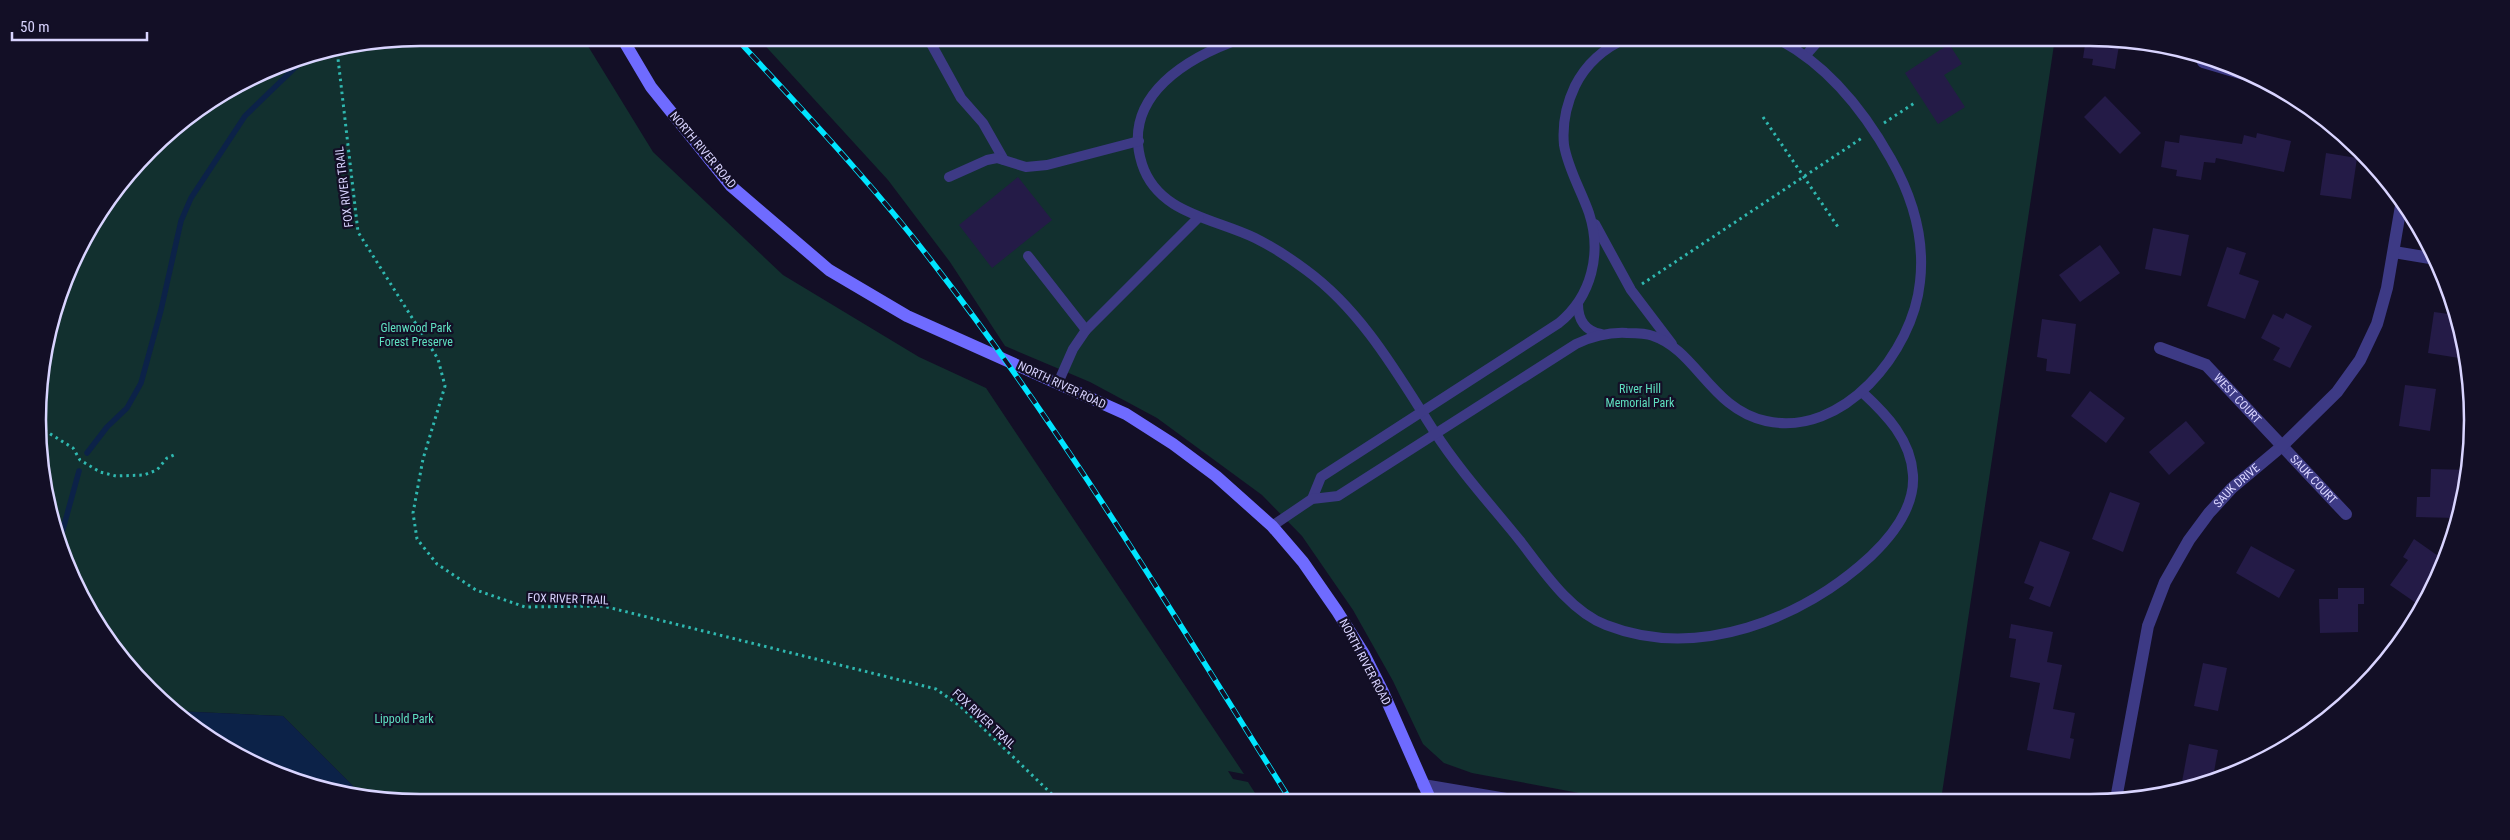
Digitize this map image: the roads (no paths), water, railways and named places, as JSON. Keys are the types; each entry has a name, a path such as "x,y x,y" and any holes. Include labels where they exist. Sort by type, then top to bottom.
{"main road":[{"name":"NORTH RIVER ROAD","path":"627,46 651,87 731,186 829,270 908,316 1126,414 1173,444 1216,476 1272,526 1303,562 1364,654 1383,692 1428,794"}],"street":[{"name":"SAUK DRIVE","path":"2117,793 2148,626 2165,582 2189,540 2209,513 2232,488 2281,446 2337,392 2360,360 2377,324 2394,252 2400,211"},
{"path":"2394,252 2426,257"},
{"name":"WEST COURT","path":"2160,348 2206,365 2281,446"},
{"name":"SAUK COURT","path":"2281,446 2346,514"},
{"path":"1423,785 1476,794"}],"lane":[{"path":"932,46 961,98 983,123 1004,160"},
{"path":"1222,46 1201,54 1168,78 1148,104 1142,117 1139,141 1141,162 1156,188 1179,209 1255,238 1284,254 1334,293 1376,342 1423,411 1436,434 1545,573 1582,611 1609,626 1640,634 1678,637 1709,635 1772,621 1801,607 1834,587 1860,566 1892,535 1908,504 1912,492 1913,477 1911,462 1900,433 1862,392"},
{"path":"1614,46 1594,58 1580,75 1565,111 1564,145 1589,214 1632,290 1676,349 1730,405 1765,421 1787,423 1804,421 1824,414 1862,392 1888,364 1917,301 1920,282 1919,238 1909,196 1900,174 1873,130 1839,85 1817,63 1790,46"},
{"path":"1806,55 1814,46"},
{"path":"949,177 987,160 1004,160 1026,167 1047,165 1139,141"},
{"path":"1312,499 1321,477 1559,322 1578,304 1590,280 1595,249 1589,214"},
{"path":"1058,383 1073,349 1086,330 1199,218"},
{"path":"1028,256 1086,330"},
{"path":"1578,304 1580,320 1592,332 1602,334 1653,335 1676,349"},
{"path":"1272,526 1312,499 1338,496 1576,344 1602,334"}],"water":[{"path":"186,712 283,716 355,788 323,781 277,765 233,744"}],"waterway":[{"path":"87,453 107,427 127,408 141,383 161,310 181,221 191,198 245,116 294,68"},
{"path":"63,530 79,471"}],"railway":[{"path":"743,46 886,204 982,327 1074,460 1287,794"}],"park label":[{"name":"Glenwood Park Forest Preserve","path":"416,335"},
{"name":"River Hill Memorial Park","path":"1640,396"},
{"name":"Lippold Park","path":"404,719"}]}
